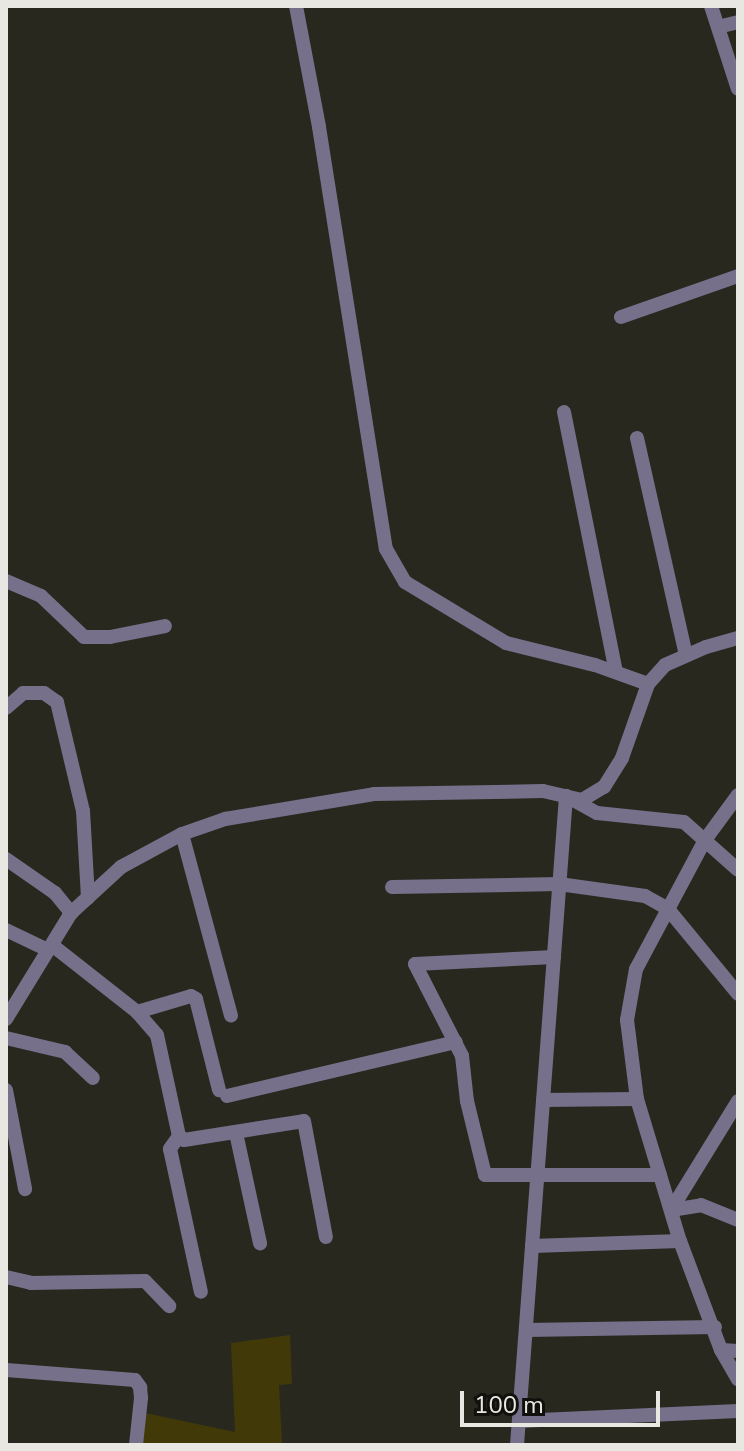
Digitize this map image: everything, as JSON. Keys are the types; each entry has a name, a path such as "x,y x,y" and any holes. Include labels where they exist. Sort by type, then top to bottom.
{"street":[{"path":"296,6 319,127 386,549 405,582 506,643 616,672 648,684"},
{"path":"711,6 738,89"},
{"path":"718,27 738,22"},
{"path":"621,317 738,276"},
{"path":"564,412 616,672"},
{"path":"637,438 686,656"},
{"path":"6,581 41,596 84,637 110,637 165,626"},
{"path":"6,1019 71,913 121,867 182,834 225,819 374,794 543,791 582,800 604,787 622,758 648,684 665,665 738,638"},
{"path":"6,708 23,693 44,693 57,702 83,811 88,898"},
{"path":"738,795 705,840 636,969 627,1020 637,1099 680,1241 715,1327 721,1350 738,1379"},
{"path":"566,796 597,813 684,822 738,870"},
{"path":"517,1445 566,796"},
{"path":"182,834 231,1015"},
{"path":"6,859 55,893 71,913"},
{"path":"392,887 559,884 634,893 668,909 738,994"},
{"path":"6,930 50,948 137,1012 157,1035 179,1136 170,1149 201,1292"},
{"path":"554,957 415,964 456,1042 485,1175 660,1175"},
{"path":"137,1012 191,996 196,999 223,1093 456,1042"},
{"path":"6,1038 65,1052 93,1078"},
{"path":"6,1090 25,1189"},
{"path":"543,1100 637,1099"},
{"path":"671,1210 738,1101"},
{"path":"179,1136 194,1141 304,1121 326,1237"},
{"path":"236,1133 260,1243"},
{"path":"671,1210 701,1205 737,1218"},
{"path":"532,1246 680,1241"},
{"path":"6,1277 31,1283 145,1281 169,1306"},
{"path":"526,1330 715,1327"},
{"path":"721,1350 738,1351"},
{"path":"6,1370 135,1380 140,1387 141,1398 136,1445"},
{"path":"519,1421 738,1411"}],"shaded area":[{"path":"290,1335 292,1384 279,1385 282,1445 141,1445 145,1413 235,1432 231,1343"}]}
